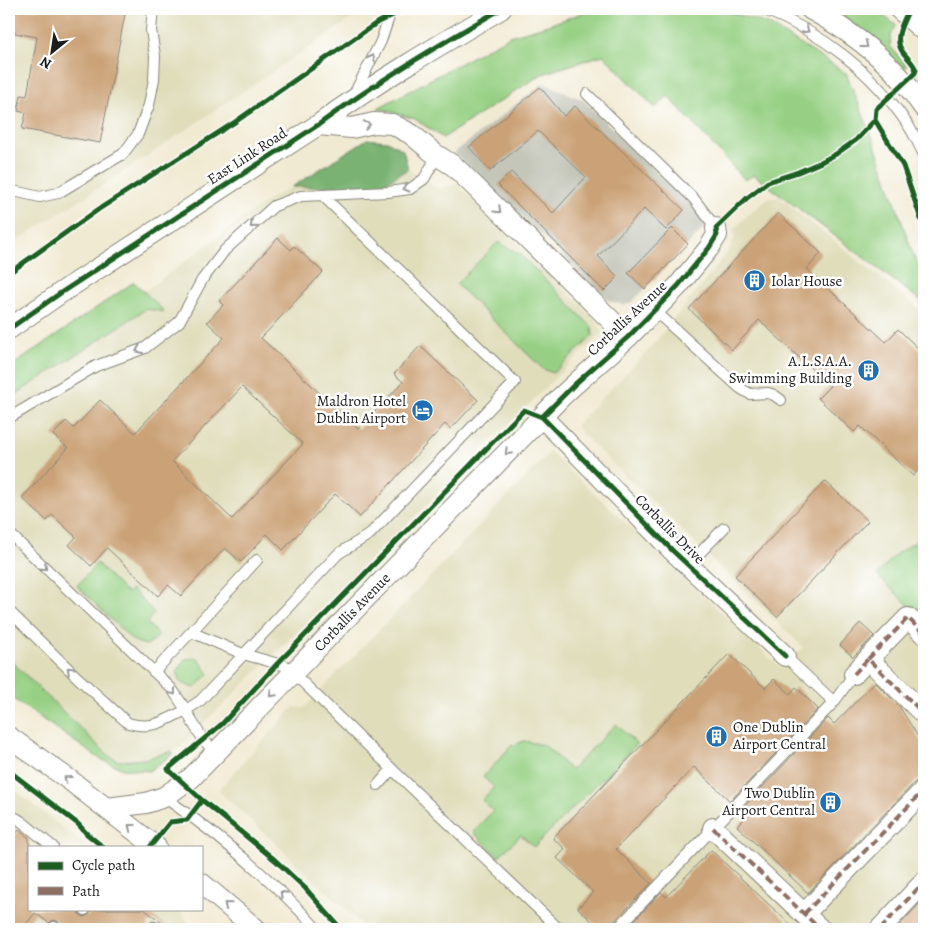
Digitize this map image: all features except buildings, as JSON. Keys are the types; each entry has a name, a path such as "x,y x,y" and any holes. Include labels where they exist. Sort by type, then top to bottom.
{"street":[{"name":"East Link Road","path":"9,329 78,281 318,125 350,101 501,9"},
{"path":"810,9 849,33 874,52 905,84 924,108"},
{"path":"900,9 924,31"},
{"path":"318,125 352,128 374,123 392,124 411,134 435,154 454,166 628,337"},
{"name":"Corballis Avenue","path":"106,808 146,803 164,797 191,778 542,417 655,311 709,248 717,235 716,228"},
{"name":"Corballis Drive","path":"542,417 673,552 785,656"},
{"path":"854,674 908,618 924,634"},
{"path":"868,659 924,714"},
{"path":"9,737 155,846"},
{"path":"804,914 924,790"},
{"path":"712,828 820,929"},
{"path":"880,929 924,882"},
{"path":"202,884 250,928"}],"lane":[{"path":"9,190 40,197 58,193 122,154 138,134 149,105 154,78 155,56 151,30 153,9"},
{"path":"350,101 381,41 389,17 388,9"},
{"path":"762,9 805,29 839,51 863,71 908,125 924,155"},
{"path":"587,94 694,199 716,228"},
{"path":"9,418 96,366 145,348 179,322 202,280 225,250 274,206 300,196 388,192 410,189 424,179 432,165 435,154"},
{"path":"9,611 128,723 138,726 150,726 168,719 200,701 338,554 370,534 515,382 322,195"},
{"path":"655,311 740,388 750,394 768,393 782,400"},
{"path":"688,565 724,528"},
{"path":"9,533 172,688 195,728 215,753"},
{"path":"154,672 257,560"},
{"path":"190,632 243,654 286,666 559,929"},
{"path":"785,656 834,702"},
{"path":"617,929 834,702 854,674"},
{"path":"378,784 392,769"},
{"path":"164,797 241,855 318,929"},
{"path":"9,814 21,821 52,846"}],"shaded area":[{"path":"9,9 359,9 357,15 9,246"},
{"path":"543,83 583,100 709,223 632,302 624,305 609,301 540,233 454,153"},
{"path":"408,169 438,189 457,184 598,322 602,333 178,749 145,759 118,761 109,756 9,659 9,381 145,291 273,197 292,187 379,186"},
{"path":"779,197 924,313 924,929 365,929 218,790 294,707 304,708 550,452 782,669 803,647 580,432 576,425 654,344 730,249 735,236 733,230 767,199"},
{"path":"11,787 86,846 28,846 28,910 179,910 194,929 9,929 9,789"}],"green space":[{"path":"600,9 720,9 768,24 846,73 873,139 913,254 924,277 924,303 754,175 745,180 668,96 655,108 603,55 542,74 443,138 415,119 378,108 510,36 588,11"},
{"path":"835,9 874,9 896,25 891,36 890,46 907,66 903,70 874,40"},
{"path":"367,139 387,141 403,150 408,169 379,186 292,187"},
{"path":"498,242 521,255 592,327 593,336 553,373 543,369 456,284"},
{"path":"134,282 165,312 146,309 9,399 9,368"},
{"path":"924,537 924,620 877,575 897,553"},
{"path":"97,563 123,590 128,593 132,589 154,613 147,623 159,636 147,645 132,640 77,586"},
{"path":"198,658 209,674 195,688 179,681 177,671 185,659"},
{"path":"9,659 109,756 118,761 145,759 172,751 173,754 149,771 123,769 100,759 9,696"},
{"path":"616,724 637,744 534,847 521,835 498,857 473,832 493,811 482,800 494,787 483,777 511,746 524,741 544,745 571,770"}],"marked path":[{"path":"868,659 908,618 924,634"},
{"path":"854,674 868,659 924,714"},
{"path":"804,914 924,790"},
{"path":"713,828 820,929"},
{"path":"880,929 924,882"}],"cycle path":[{"path":"9,273 99,209 235,122 378,22 406,9"},
{"path":"9,329 385,79 501,9"},
{"path":"909,9 900,30 899,41 902,51 916,70 876,109 875,120 903,166 924,228"},
{"path":"542,417 575,384 628,337 678,286 709,248 717,235 716,228 747,198 768,182 798,172 836,154 856,140 875,120"},
{"path":"151,846 170,822 187,820 202,800 168,769 222,724 278,663 524,410 542,417 673,551 785,656"},
{"path":"9,771 78,824 102,846"},
{"path":"202,800 275,860 305,888 341,929"}],"place":[{"name":"Iolar House","path":"755,281"},
{"name":"A.L.S.A.A. Swimming Building","path":"868,370"},
{"name":"Maldron Hotel Dublin Airport","path":"422,410"},
{"name":"One Dublin Airport Central","path":"717,736"},
{"name":"Two Dublin Airport Central","path":"831,802"}]}
